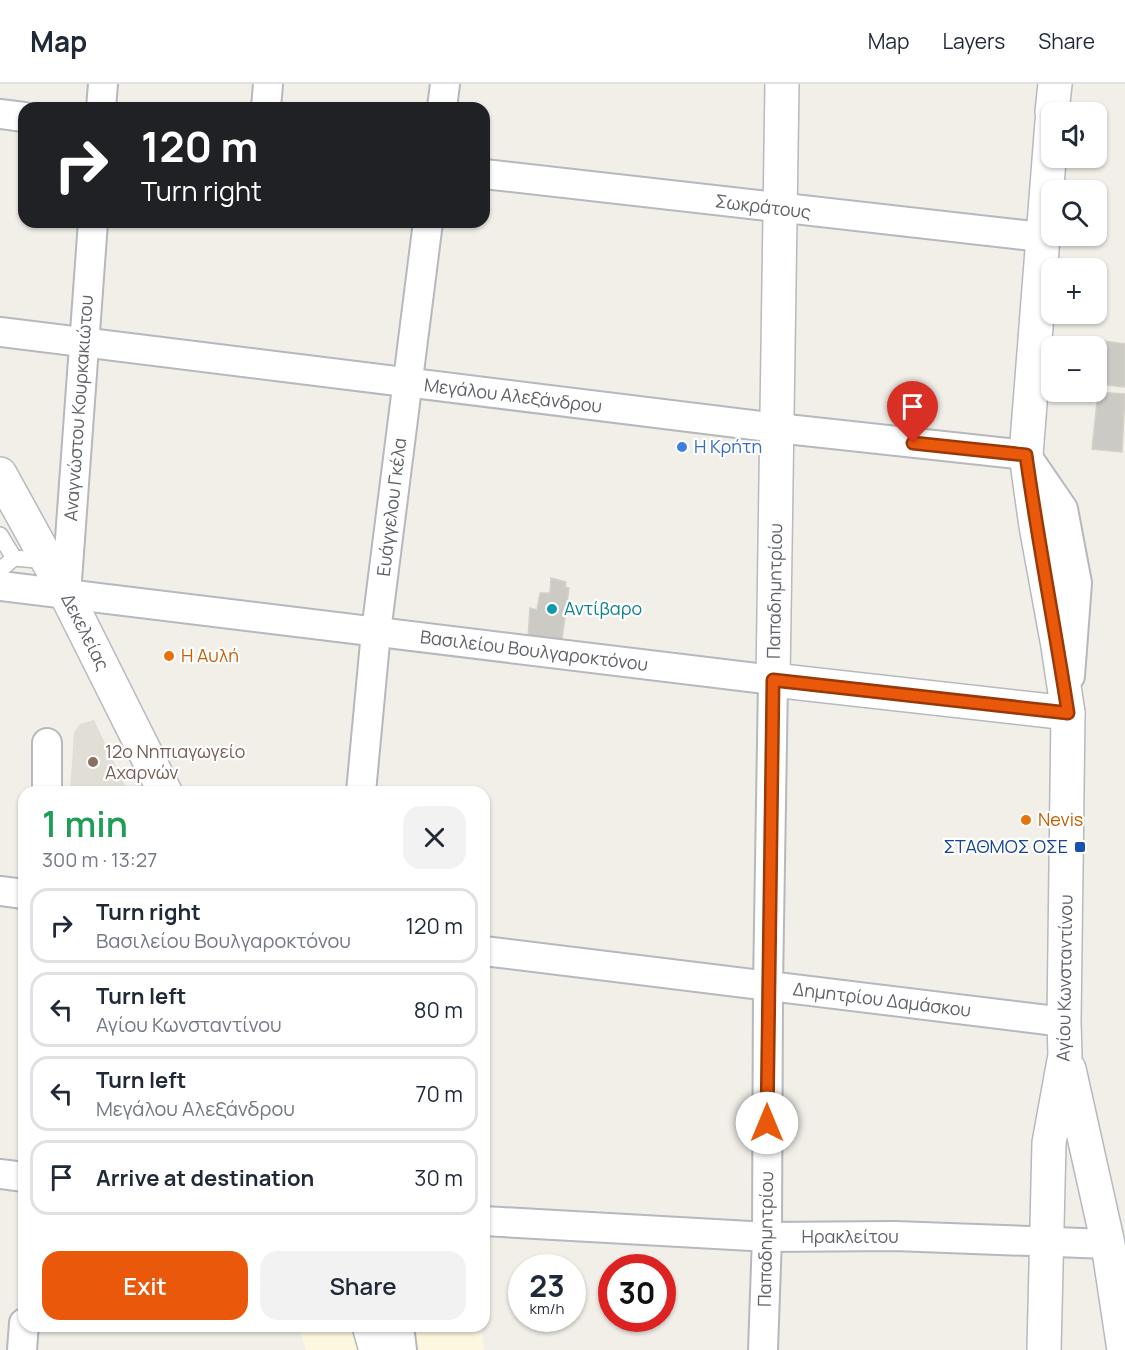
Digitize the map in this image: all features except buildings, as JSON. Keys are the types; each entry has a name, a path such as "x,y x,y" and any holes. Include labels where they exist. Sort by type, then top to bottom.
{"main road":[{"name":"Παπαδημητρίου","path":"773,680 782,84"},
{"path":"1053,102 1055,84"},
{"name":"Αγίου Κωνσταντίνου","path":"1041,246 1026,455 1035,526 1068,713 1065,1055 1049,1143 1044,1350"},
{"name":"Δεκελείας","path":"2,488 66,594 162,786"},
{"name":"Βασιλείου Βουλγαροκτόνου","path":"773,680 1068,713"},
{"path":"1065,1055 1108,1244 1124,1350"},
{"path":"371,1332 376,1350"}],"street":[{"path":"102,102 103,84"},
{"path":"266,102 268,84"},
{"path":"443,102 445,84"},
{"path":"0,114 18,116"},
{"name":"Σωκράτους","path":"490,175 1041,237"},
{"name":"Αναγνώστου Κουρκακιώτου","path":"66,594 93,228"},
{"name":"Ευάγγελου Γκέλα","path":"362,786 376,632 427,228"},
{"name":"Μεγάλου Αλεξάνδρου","path":"0,332 777,428 1026,455"},
{"name":"Βασιλείου Βουλγαροκτόνου","path":"0,586 773,680"},
{"name":"Παπαδημητρίου","path":"763,1350 767,1237 773,680"},
{"path":"47,743 47,786"},
{"path":"0,891 18,893"},
{"name":"Δημητρίου Δαμάσκου","path":"490,952 1064,1022"},
{"path":"0,1174 18,1176"},
{"name":"Ηρακλείτου","path":"490,1221 767,1237 895,1236 1108,1244"},
{"path":"22,1350 23,1332"},
{"path":"400,1332 402,1350"}],"lane":[{"path":"0,535 14,558"},
{"path":"0,570 14,558 47,561"}],"shaded area":[{"name":"12ο Νηπιαγωγείο Αχαρνών","path":"94,720 125,786 70,786 74,732 80,724"},
{"path":"300,1332 482,1332 484,1350 306,1350"}],"place":[{"name":"Η Κρήτη","path":"682,447"},
{"name":"Αντίβαρο","path":"552,609"},
{"name":"Η Αυλή","path":"169,656"},
{"name":"12ο Νηπιαγωγείο Αχαρνών","path":"93,762"},
{"name":"Nevis","path":"1026,820"},
{"name":"ΣΤΑΘΜΟΣ ΟΣΕ","path":"1080,847"}],"route":[{"path":"767,1123 773,680 1068,713 1035,526 1026,455 913,443"}]}
